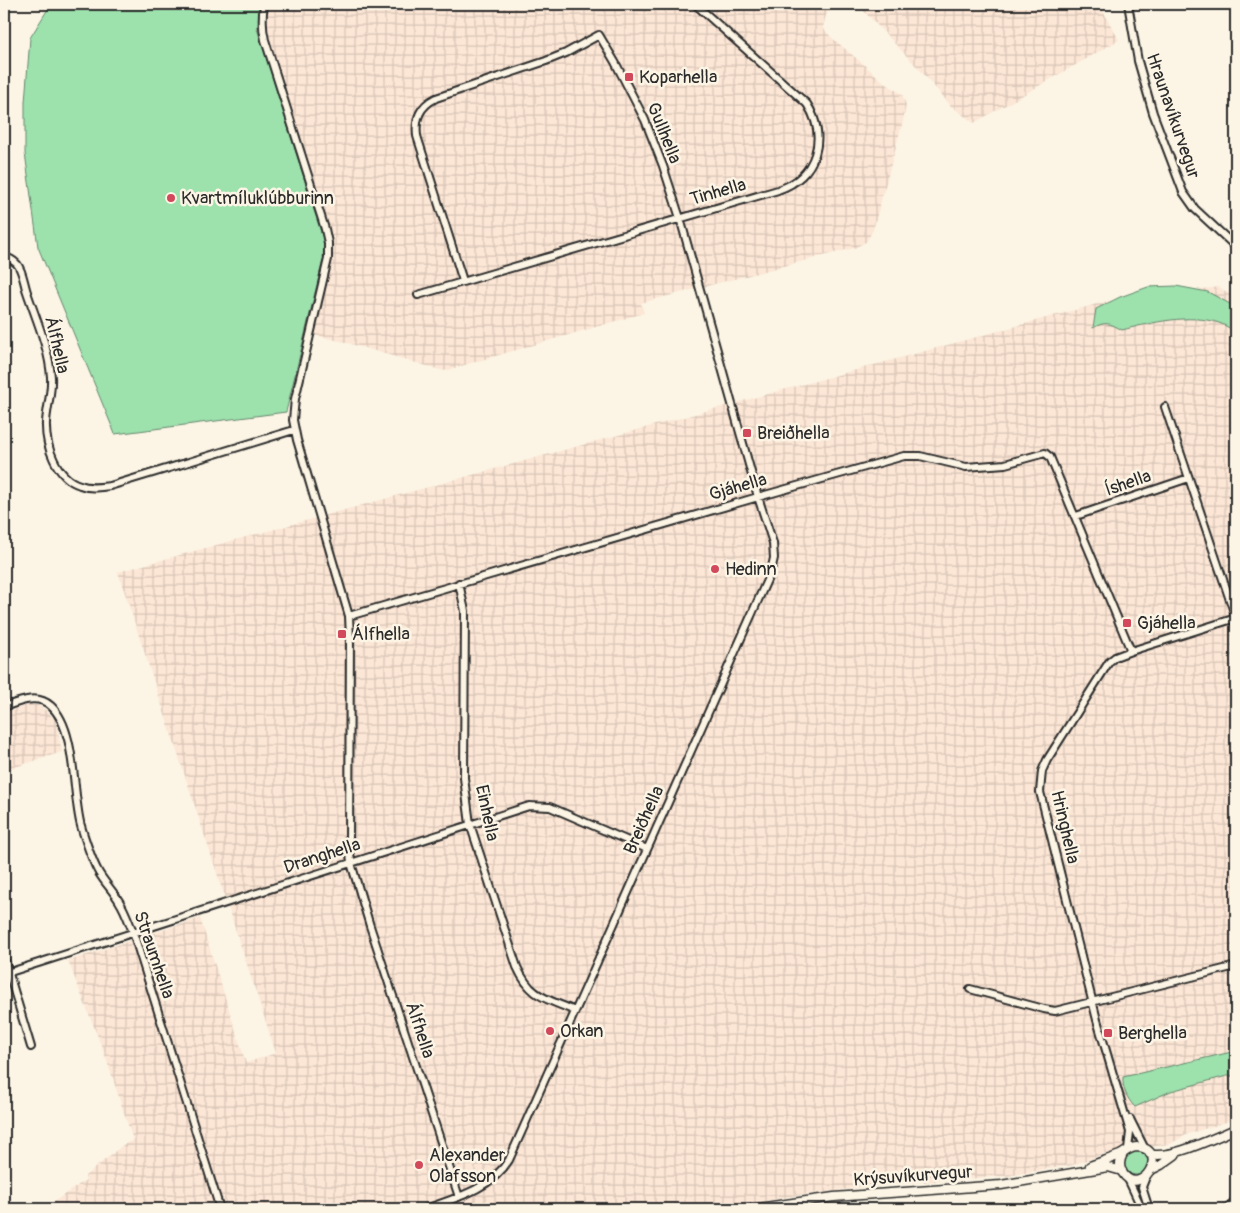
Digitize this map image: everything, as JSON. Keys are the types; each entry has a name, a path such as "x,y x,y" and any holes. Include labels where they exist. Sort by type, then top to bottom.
{"main road":[{"path":"1176,1154 1161,1156 1136,1147 1126,1151 1120,1162 1124,1174 1137,1180 1149,1174 1176,1154 1236,1129"},
{"name":"Krýsuvíkurvegur","path":"1077,1172 1126,1151"},
{"path":"1148,1152 1153,1162 1149,1174"},
{"name":"Krýsuvíkurvegur","path":"751,1209 834,1197 1001,1184 1108,1167 1124,1174"}],"street":[{"name":"Álfhella","path":"264,4 262,28 265,40 328,243 328,259 294,399 294,430 349,616 349,834 351,863 372,933 459,1197"},
{"name":"Tinhella","path":"418,295 788,187 808,170 815,156 818,141 817,123 807,104 695,4"},
{"name":"Hraunavíkurvegur","path":"1128,4 1138,60 1153,113 1183,192 1195,209 1236,247"},
{"name":"Gullhella","path":"463,282 417,136 416,123 419,112 425,104 436,98 546,61 566,53 599,35 645,120 680,218"},
{"name":"Breiðhella","path":"425,1209 459,1197 489,1182 506,1165 771,571 774,558 773,543 758,497 680,218"},
{"name":"Álfhella","path":"4,257 15,262 20,269 40,333 51,377 46,422 48,441 55,463 73,483 92,488 110,486 294,430"},
{"path":"1165,407 1236,618"},
{"name":"Gjáhella","path":"349,616 904,456 926,457 966,467 1005,464 1045,453 1050,457 1076,516 1131,651"},
{"name":"Íshella","path":"1076,516 1189,478"},
{"name":"Einhella","path":"458,584 465,611 464,778 470,824 516,967 523,980 536,994 575,1011"},
{"name":"Hringhella","path":"1121,1102 1093,1002 1040,792 1040,783 1047,760 1103,668 1115,657 1236,618"},
{"name":"Straumhella","path":"4,707 25,700 35,699 47,703 60,718 71,752 81,824 99,872 119,902 133,932 220,1209"},
{"name":"Dranghella","path":"6,973 529,806 540,805 550,807 647,849"},
{"path":"4,957 6,973 31,1046"},
{"path":"970,989 1044,1009 1055,1010 1236,966"},
{"path":"1121,1102 1131,1136 1126,1151"},
{"path":"1121,1102 1148,1152"},
{"path":"1124,1174 1142,1209"},
{"path":"1149,1174 1142,1183 1142,1192 1149,1209"},
{"path":"1226,1209 1236,1200"}],"shaded area":[{"path":"263,4 834,4 826,15 823,28 885,83 902,94 906,105 873,230 866,242 854,248 641,303 644,313 444,371 344,342 305,333 323,260 257,28"},
{"path":"857,4 1099,4 1119,40 974,123 951,106 920,70"},
{"path":"1219,287 1236,298 1236,1119 1188,1134 1170,1144 1103,1154 1073,1165 1007,1176 882,1185 792,1196 723,1209 43,1209 86,1180 85,1176 123,1145 133,1140 105,1055 68,961 200,918 246,1063 276,1053 118,572 1108,301"},
{"path":"27,705 38,705 56,721 62,752 9,769 4,755 4,713"}],"green space":[{"name":"Kvartmíluklúbburinn","path":"51,4 263,4 257,28 324,242 323,260 286,412 115,434 38,247 25,153 25,102 30,38"},
{"path":"1176,286 1208,292 1230,304 1236,297 1236,332 1219,323 1196,319 1170,320 1122,330 1108,324 1101,324 1093,328 1096,309 1120,297 1148,287"},
{"path":"1236,1051 1236,1076 1227,1076 1171,1091 1135,1107 1123,1085 1123,1077"},
{"path":"1136,1151 1145,1154 1148,1163 1145,1172 1136,1175 1127,1172 1124,1163 1127,1154"}],"place":[{"name":"Koparhella","path":"629,77"},
{"name":"Kvartmíluklúbburinn","path":"171,198"},
{"name":"Breiðhella","path":"747,433"},
{"name":"Hedinn","path":"715,569"},
{"name":"Gjáhella","path":"1127,623"},
{"name":"Álfhella","path":"342,634"},
{"name":"Orkan","path":"550,1031"},
{"name":"Berghella","path":"1108,1033"},
{"name":"Alexander Olafsson","path":"419,1165"}]}
